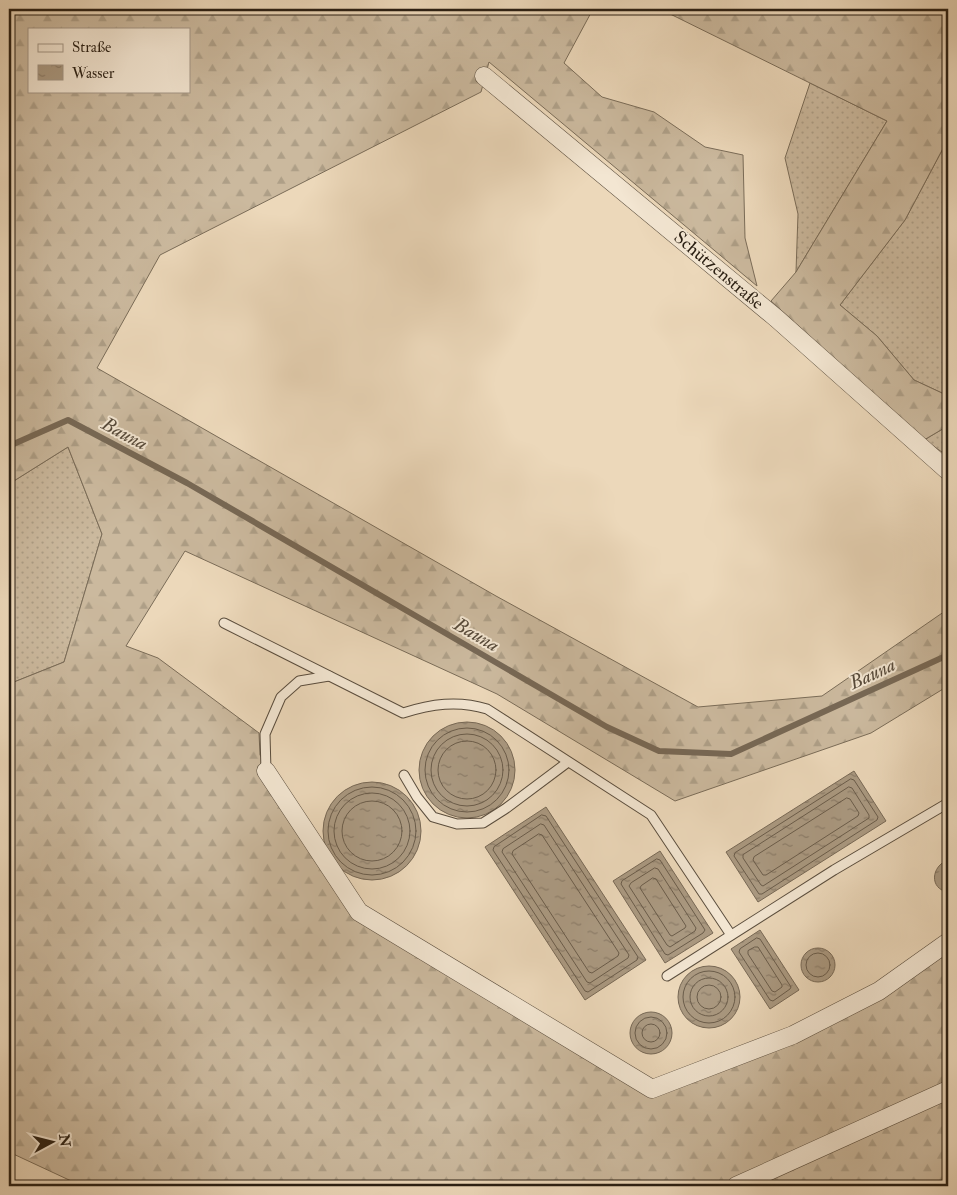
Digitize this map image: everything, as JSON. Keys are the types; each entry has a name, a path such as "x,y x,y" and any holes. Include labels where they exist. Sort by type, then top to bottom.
{"street":[{"name":"Schützenstraße","path":"484,76 776,318 948,471"},
{"path":"266,771 360,912 652,1089 793,1035 879,991 948,942"},
{"path":"736,1186 948,1090"}],"lane":[{"path":"224,623 403,713 423,707 451,703 470,704 487,709 651,815 731,935"},
{"path":"266,771 265,734 281,697 299,681 329,676"},
{"path":"404,776 417,797 433,817 457,824 483,823 568,762"},
{"path":"668,976 834,870 948,803"}],"green space":[{"path":"9,9 593,9 564,63 602,97 654,112 705,147 743,155 745,238 757,286 489,62 481,92 160,255 97,368 496,596 698,707 822,696 948,609 948,686 871,733 675,801 497,694 185,551 126,646 158,658 259,733 260,755 363,908 654,1083 791,1032 877,986 948,934 948,1076 932,1097 948,1091 948,1186 82,1186 9,1152 9,684 64,662 102,534 68,447 9,484"},
{"path":"660,9 948,9 948,139 905,220 840,305 877,336 914,380 942,393 948,401 946,427 924,440 771,301 796,272 887,121"},
{"path":"810,83 887,121 796,272 798,214 785,158"},
{"path":"948,139 948,401 942,393 914,380 877,336 840,305 905,220"},
{"path":"948,418 948,456 924,440 946,427"},
{"path":"68,447 102,534 64,662 9,684 9,484"}],"water":[{"path":"467,722 485,726 501,736 511,752 515,770 511,788 501,804 485,814 467,818 449,814 433,804 423,788 419,770 423,752 433,736 449,726"},
{"path":"854,771 886,821 758,902 726,852"},
{"path":"372,782 391,785 407,796 418,812 421,831 418,850 407,866 391,877 372,880 353,877 337,866 326,850 323,831 326,812 337,796 353,785"},
{"path":"546,807 646,960 585,1000 485,847"},
{"path":"660,851 713,933 665,963 613,881"},
{"path":"948,860 948,892 938,887 934,877 938,867"},
{"path":"760,930 799,990 770,1009 731,949"},
{"path":"818,948 830,953 835,965 830,977 818,982 806,977 801,965 806,953"},
{"path":"709,966 726,971 731,975 735,980 740,997 735,1014 731,1019 726,1023 709,1028 692,1023 687,1019 683,1014 678,997 683,980 687,975 692,971"},
{"path":"651,1012 666,1018 672,1033 666,1048 651,1054 636,1048 630,1033 636,1018"}],"waterway":[{"name":"Bauna","path":"9,446 68,420 187,483 607,727 659,751 731,754 948,655"}]}
